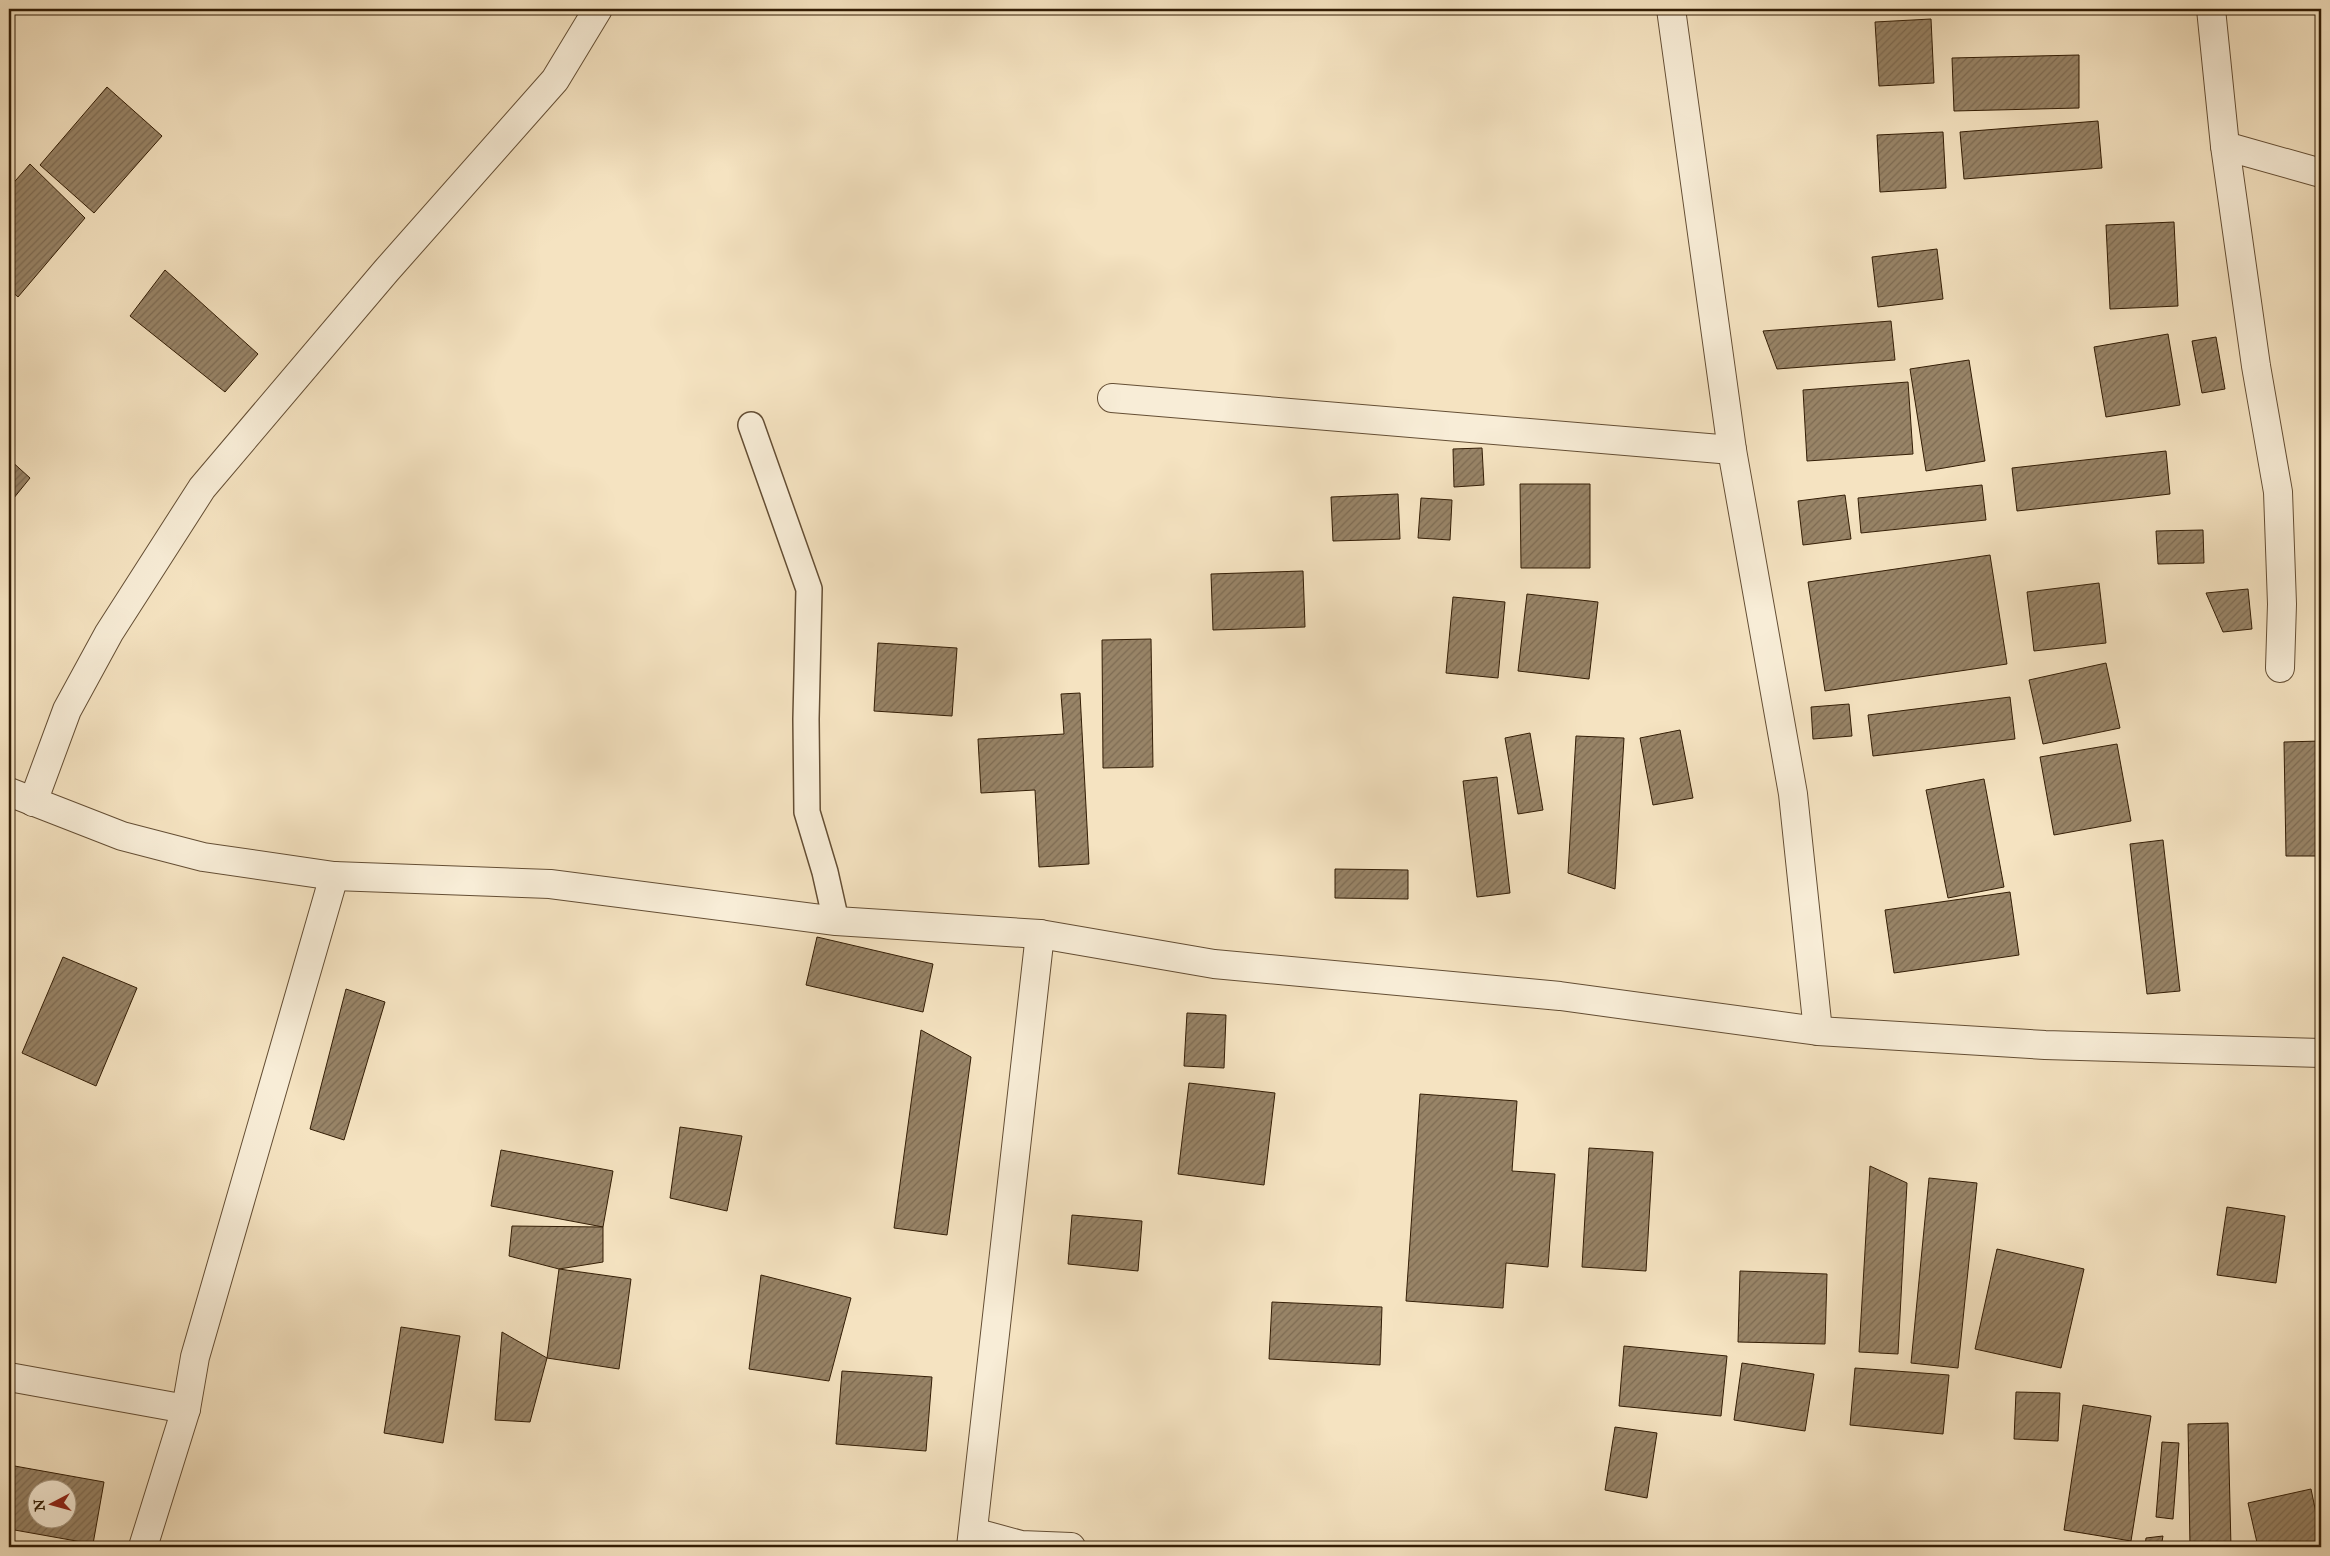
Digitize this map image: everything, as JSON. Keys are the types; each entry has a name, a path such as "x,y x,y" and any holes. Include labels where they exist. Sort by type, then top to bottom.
{"street":[{"path":"33,802 67,710 109,634 202,488 386,270 555,80 598,9"},
{"path":"1671,9 1732,450 1793,794 1818,1031"},
{"path":"2211,9 2225,146 2256,366 2278,492 2282,604 2280,668"},
{"path":"2225,146 2321,172"},
{"path":"1112,398 1732,450"},
{"path":"9,792 122,836 203,857 334,876 550,884 836,921 1040,934 1214,964 1560,996 1818,1031 2045,1045 2321,1053"},
{"path":"149,1546 186,1409 195,1357 334,876"},
{"path":"1040,934 972,1540 1070,1547"},
{"path":"9,1377 186,1409"}],"lane":[{"path":"751,425 809,589 806,719 807,812 825,872 836,921"}],"building":[{"path":"1931,19 1934,83 1879,86 1875,22"},
{"path":"2079,55 2079,108 1954,111 1952,58"},
{"path":"107,87 162,136 94,213 40,165"},
{"path":"2098,121 2102,168 1964,179 1960,132"},
{"path":"1943,132 1946,188 1880,192 1877,135"},
{"path":"30,164 85,218 18,297 9,289 9,188"},
{"path":"2174,222 2178,306 2110,309 2106,225"},
{"path":"1937,249 1943,299 1878,307 1872,257"},
{"path":"165,270 258,354 225,392 130,316"},
{"path":"1891,321 1895,360 1777,369 1763,331"},
{"path":"2168,334 2180,405 2106,417 2094,347"},
{"path":"2216,337 2225,389 2202,393 2192,341"},
{"path":"1969,360 1985,461 1926,471 1910,369"},
{"path":"1908,382 1913,454 1807,461 1803,390"},
{"path":"1482,448 1484,485 1454,487 1453,449"},
{"path":"2166,451 2170,494 2017,511 2012,468"},
{"path":"9,459 30,478 9,504"},
{"path":"1520,484 1590,484 1590,568 1521,568"},
{"path":"1982,485 1986,520 1861,533 1858,498"},
{"path":"1398,494 1400,539 1333,541 1331,497"},
{"path":"1845,495 1851,539 1803,545 1798,501"},
{"path":"1421,498 1452,500 1450,540 1418,538"},
{"path":"2203,530 2204,563 2158,564 2156,531"},
{"path":"1990,555 2007,664 1825,691 1808,582"},
{"path":"1303,571 1305,627 1213,630 1211,574"},
{"path":"2099,583 2106,643 2034,651 2027,592"},
{"path":"2248,589 2252,629 2223,632 2206,593"},
{"path":"1527,594 1598,602 1589,679 1518,671"},
{"path":"1453,597 1505,602 1498,678 1446,673"},
{"path":"1151,639 1153,767 1103,768 1102,640"},
{"path":"878,643 957,648 952,716 874,711"},
{"path":"2106,663 2120,728 2043,744 2029,680"},
{"path":"1080,693 1089,864 1039,867 1035,790 981,793 978,739 1064,734 1061,694"},
{"path":"2010,697 2015,739 1873,756 1868,715"},
{"path":"1849,704 1852,736 1813,739 1811,707"},
{"path":"1680,730 1693,798 1653,805 1640,738"},
{"path":"1530,733 1543,810 1518,814 1505,738"},
{"path":"1576,736 1624,738 1615,889 1568,873"},
{"path":"2321,741 2321,856 2286,856 2284,742"},
{"path":"2117,744 2131,821 2054,835 2040,757"},
{"path":"1497,777 1510,893 1477,897 1463,781"},
{"path":"1984,779 2004,887 1948,898 1926,790"},
{"path":"2163,840 2180,991 2147,994 2130,844"},
{"path":"1335,869 1408,870 1408,899 1335,898"},
{"path":"2010,892 2019,955 1894,973 1885,910"},
{"path":"817,937 933,964 923,1012 806,985"},
{"path":"63,957 137,988 96,1086 22,1053"},
{"path":"346,989 385,1002 344,1140 310,1129"},
{"path":"1187,1013 1226,1015 1224,1068 1184,1066"},
{"path":"921,1030 971,1057 947,1235 894,1228"},
{"path":"1189,1083 1275,1093 1264,1185 1178,1174"},
{"path":"1420,1094 1517,1101 1512,1171 1555,1174 1548,1267 1506,1263 1503,1308 1406,1301"},
{"path":"680,1127 742,1136 727,1211 670,1198"},
{"path":"1589,1148 1653,1152 1646,1271 1582,1267"},
{"path":"501,1150 613,1171 603,1227 491,1206"},
{"path":"1870,1166 1907,1183 1898,1354 1859,1352"},
{"path":"1929,1178 1977,1183 1958,1368 1911,1363"},
{"path":"2227,1207 2285,1216 2276,1283 2217,1275"},
{"path":"1072,1215 1142,1221 1138,1271 1068,1264"},
{"path":"512,1226 603,1227 603,1262 559,1269 509,1256"},
{"path":"1997,1249 2084,1269 2061,1368 1975,1349"},
{"path":"559,1269 631,1279 619,1369 547,1358"},
{"path":"1740,1271 1827,1274 1825,1344 1738,1342"},
{"path":"761,1275 851,1298 829,1381 749,1369"},
{"path":"1272,1302 1382,1307 1380,1365 1269,1359"},
{"path":"401,1327 460,1336 443,1443 384,1433"},
{"path":"502,1332 547,1358 530,1422 495,1420"},
{"path":"1624,1346 1727,1356 1721,1416 1619,1406"},
{"path":"1742,1363 1814,1374 1805,1431 1734,1420"},
{"path":"1855,1368 1949,1375 1943,1434 1850,1425"},
{"path":"842,1371 932,1377 926,1451 836,1444"},
{"path":"2016,1392 2060,1393 2058,1441 2014,1439"},
{"path":"2083,1405 2151,1416 2131,1541 2064,1530"},
{"path":"2228,1423 2231,1547 2190,1547 2188,1424"},
{"path":"1615,1427 1657,1433 1647,1498 1605,1490"},
{"path":"2162,1442 2179,1443 2173,1519 2156,1517"},
{"path":"9,1465 104,1482 93,1544 9,1529"},
{"path":"2311,1489 2321,1537 2321,1547 2258,1547 2248,1503"},
{"path":"2163,1536 2161,1547 2145,1547 2146,1538"}]}
